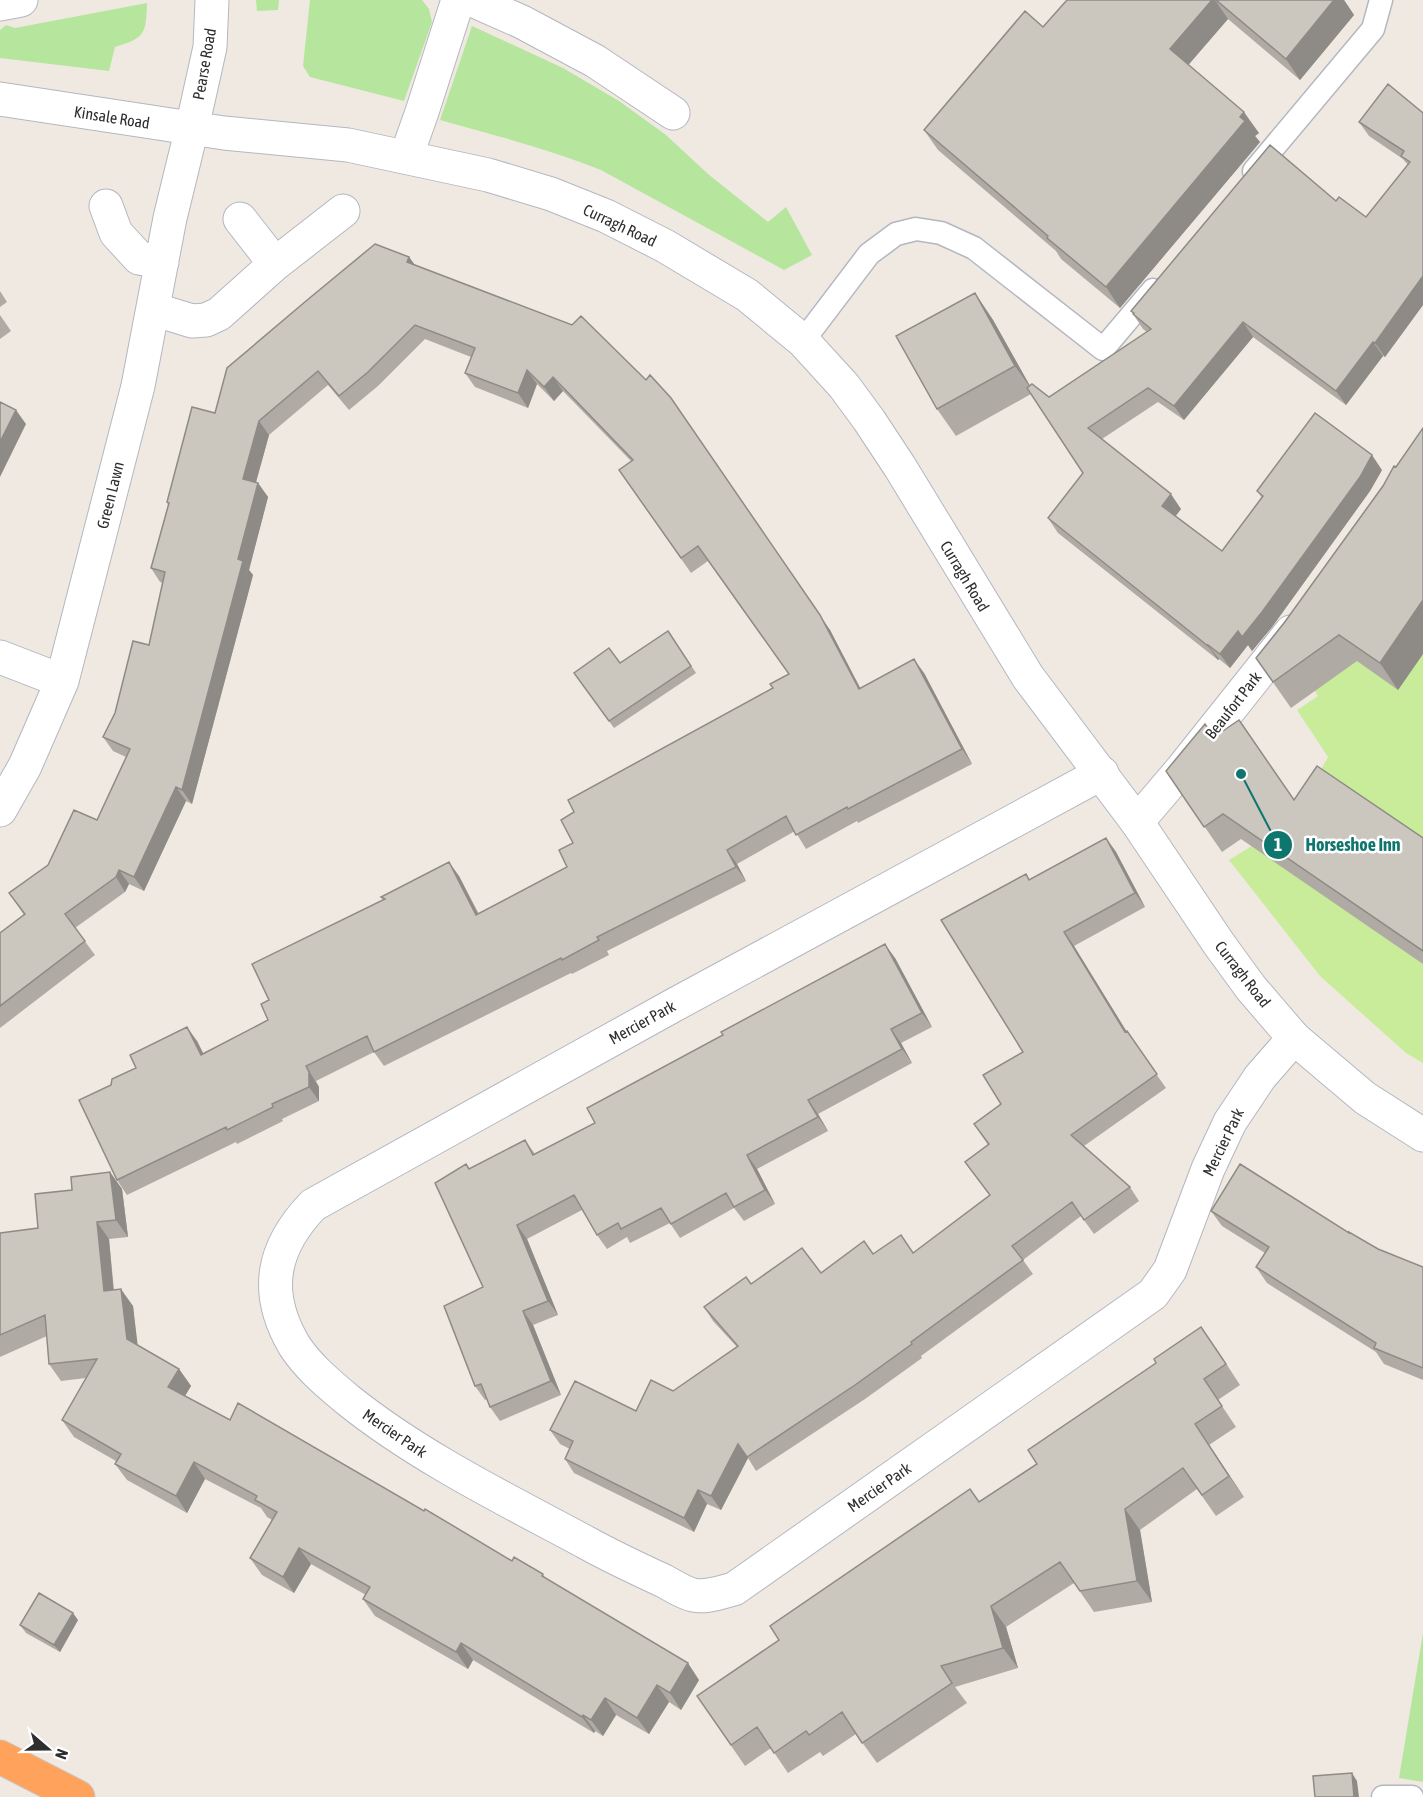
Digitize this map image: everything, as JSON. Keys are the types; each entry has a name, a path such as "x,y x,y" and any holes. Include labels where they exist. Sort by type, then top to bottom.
{"highway":[{"path":"0,1757 78,1797"}],"street":[{"path":"0,4 21,0"},
{"name":"Pearse Road","path":"192,128 210,47 212,0"},
{"path":"406,157 458,0"},
{"path":"472,0 522,22 595,61 673,113"},
{"name":"Kinsale Road","path":"0,99 224,133"},
{"name":"Green Lawn","path":"0,810 25,766 62,681 138,386 170,218 192,128"},
{"name":"Curragh Road","path":"224,133 332,142 488,175 551,194 606,216 665,246 747,295 803,341 844,386 869,420 1028,676 1102,773 1251,988 1294,1038 1365,1098 1423,1135"},
{"path":"106,206 117,233 139,258 162,262"},
{"path":"153,309 192,321 206,320 219,314 276,264 343,211"},
{"path":"240,219 276,264"},
{"name":"Beaufort Park","path":"1137,822 1182,770 1306,610"},
{"path":"0,657 62,681"},
{"name":"Mercier Park","path":"1102,773 674,1005 313,1205 297,1221 282,1248 277,1262 276,1282 277,1304 280,1313 294,1344 306,1361 332,1387 374,1421 513,1504 596,1548 693,1595 734,1589 1153,1293 1170,1270 1208,1169 1230,1122 1260,1077 1294,1038"}],"lane":[{"path":"1237,190 1373,29 1381,0"},
{"path":"803,341 869,254 896,234 916,229 941,233 974,248 1103,349 1169,271"},
{"path":"1383,1797 1412,1797"}],"green space":[{"path":"256,0 279,0 278,10 257,11"},
{"path":"310,0 422,0 429,9 432,22 404,101 310,77 303,66"},
{"path":"147,3 146,22 142,33 133,41 115,47 109,71 0,58 0,30 6,25 15,28"},
{"path":"472,26 563,68 619,101 666,135 708,174 768,222 786,207 812,255 784,270 601,170 541,149 440,120"},
{"path":"1423,468 1423,1063 1406,1053 1320,976 1229,860 1292,821 1328,757 1297,710 1318,696 1291,656"},
{"path":"1423,1633 1423,1782 1399,1778"}],"building":[{"path":"1067,0 1212,0 1170,49 1244,112 1240,117 1245,121 1106,287 924,130 1025,11 1043,27"},
{"path":"1216,0 1334,0 1286,59"},
{"path":"1388,84 1423,113 1423,276 1375,343 1373,342 1336,391 1243,322 1174,406 1148,388 1088,428 1171,494 1162,506 1222,551 1263,496 1257,491 1315,413 1372,455 1360,477 1262,612 1242,637 1238,631 1220,654 1048,518 1083,473 1027,388 1032,384 1049,397 1151,329 1131,311 1270,145 1336,201 1339,197 1366,217 1410,162 1401,156 1404,151 1359,122"},
{"path":"375,244 409,257 407,262 572,325 581,316 646,380 650,375 671,398 820,615 859,689 914,659 962,749 796,835 786,816 727,850 736,867 597,937 599,940 562,960 561,958 374,1052 367,1036 306,1066 309,1072 309,1087 272,1104 273,1107 227,1130 226,1127 117,1180 79,1100 111,1085 112,1079 136,1068 130,1055 187,1027 201,1055 268,1020 261,1004 269,1000 252,964 385,899 381,897 449,862 476,915 567,867 559,850 573,843 561,820 574,812 568,800 773,688 770,684 789,674 698,546 681,558 619,470 633,460 553,377 544,387 527,370 518,393 465,373 475,348 415,325 368,372 339,396 318,371 259,421 243,479 258,483 238,559 243,561 182,790 176,787 134,877 119,870 116,877 65,914 85,941 0,1006 0,933 25,914 9,893 48,865 74,810 97,820 130,749 103,737 115,713 133,641 149,645 165,572 151,568 192,407 215,413 227,368"},
{"path":"975,293 1015,366 937,409 896,336"},
{"path":"0,402 16,410 0,442"},
{"path":"1423,428 1423,600 1380,663 1339,635 1273,682 1256,658 1284,623"},
{"path":"668,631 691,666 609,721 574,673 609,648 620,663"},
{"path":"1239,720 1294,800 1317,766 1423,838 1423,951 1223,814 1204,827 1166,771 1205,724 1214,737"},
{"path":"1106,838 1135,893 1064,932 1125,1032 1127,1031 1157,1074 1071,1135 1130,1187 1084,1220 1072,1202 1012,1246 1023,1260 911,1342 912,1344 747,1457 738,1444 711,1496 698,1490 684,1518 565,1459 573,1441 550,1430 575,1381 636,1411 651,1380 673,1391 738,1346 704,1307 746,1277 751,1284 802,1248 821,1273 864,1241 873,1254 901,1235 913,1253 990,1195 965,1162 989,1144 974,1124 1001,1104 983,1075 1023,1052 941,920 1026,874 1029,880"},
{"path":"885,944 922,1013 891,1029 902,1049 808,1100 818,1117 747,1155 765,1190 734,1207 726,1193 671,1224 661,1208 621,1229 618,1223 597,1235 574,1195 517,1225 548,1301 523,1311 551,1381 490,1407 481,1384 475,1386 444,1306 483,1287 435,1183 466,1164 469,1169 525,1140 533,1155 595,1123 587,1108 723,1035 721,1032"},
{"path":"1240,1164 1349,1233 1378,1249 1423,1267 1423,1368 1374,1348 1376,1343 1256,1267 1269,1247 1211,1211"},
{"path":"110,1172 116,1220 97,1222 104,1291 121,1289 127,1339 179,1369 168,1387 230,1420 238,1403 512,1561 514,1557 543,1574 542,1576 688,1663 670,1693 657,1685 637,1718 605,1698 591,1720 583,1715 582,1717 461,1643 456,1652 363,1599 370,1587 299,1548 283,1577 250,1558 277,1512 255,1500 257,1496 194,1462 176,1496 115,1464 121,1454 62,1420 97,1359 49,1364 45,1315 0,1335 0,1233 38,1228 35,1194 72,1190 71,1177"},
{"path":"1201,1327 1226,1364 1204,1379 1222,1406 1195,1424 1229,1476 1202,1495 1183,1468 1125,1509 1137,1581 1080,1591 1060,1562 991,1606 1003,1648 941,1666 952,1683 862,1743 842,1712 809,1735 806,1731 774,1753 757,1727 731,1745 697,1696 779,1640 770,1626 970,1489 979,1502 1037,1464 1028,1450 1156,1363 1154,1359"},
{"path":"39,1593 73,1613 54,1645 20,1625"},
{"path":"1352,1773 1354,1797 1315,1797 1313,1776"}],"place":[{"name":"Horseshoe Inn","path":"1241,774"}]}
